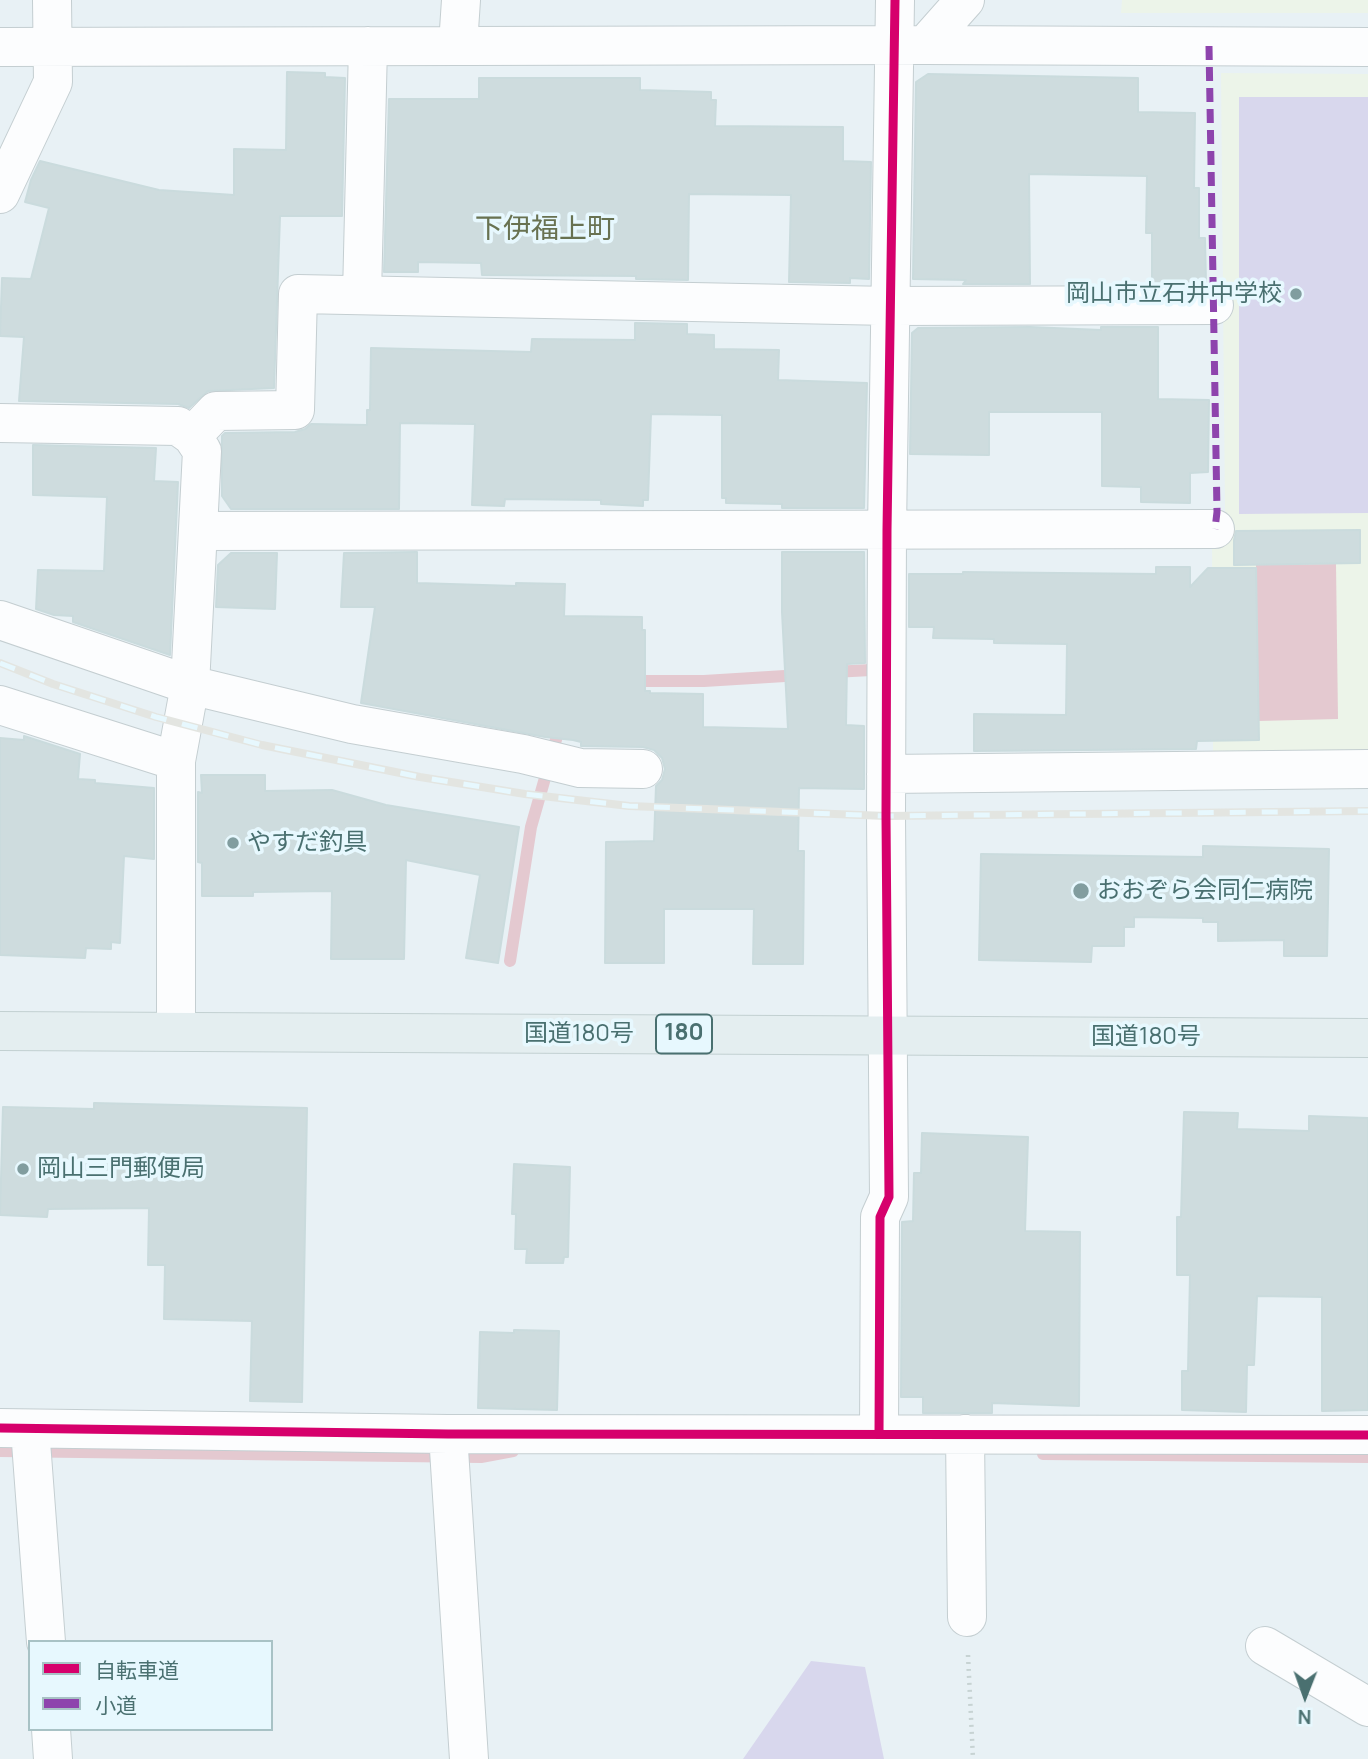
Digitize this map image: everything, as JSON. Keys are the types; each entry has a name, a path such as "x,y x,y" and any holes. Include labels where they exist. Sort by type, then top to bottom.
{"highway":[{"name":"国道180号","path":"0,1031 1368,1038"}],"street":[{"path":"0,194 53,82 52,0"},
{"path":"458,45 461,0"},
{"path":"879,1434 880,1217 889,1197 886,774 890,306 910,45 895,0"},
{"path":"910,45 965,0"},
{"path":"362,295 368,46"},
{"path":"0,47 1368,47"},
{"path":"192,436 216,411 295,410 298,294 890,306 1214,305"},
{"path":"0,422 178,426 192,436 202,451 190,685 176,761 176,1031"},
{"path":"198,531 1215,528"},
{"path":"0,620 190,685 352,724 580,768 643,769"},
{"path":"0,705 176,761"},
{"path":"886,774 1368,769"},
{"path":"46,1640 24,1442 449,1450 879,1434 965,1448 1368,1435"},
{"path":"965,1448 967,1616"},
{"path":"449,1450 468,1759"},
{"path":"1265,1646 1368,1707"},
{"path":"51,1731 53,1759"}],"path":[{"path":"967,1616 973,1759"}],"shaded area":[{"path":"1122,0 1368,0 1368,13 1121,13"},
{"name":"岡山市立石井中学校","path":"1221,73 1368,74 1368,750 1213,751 1212,542 1225,515"},
{"path":"1239,97 1368,97 1368,513 1239,514"},
{"path":"1336,564 1338,719 1258,721 1256,565"},
{"path":"811,1661 865,1667 884,1759 743,1759"}],"building":[{"path":"287,72 325,73 325,77 345,78 342,216 280,216 274,388 208,391 189,408 178,404 19,401 24,337 0,336 2,278 31,279 49,208 25,202 40,161 159,190 234,195 234,149 286,150"},
{"path":"928,74 1138,78 1138,112 1195,113 1194,188 1199,188 1199,238 1205,238 1206,283 1152,283 1152,233 1146,233 1147,176 1029,174 1030,284 963,284 966,280 913,279 916,82"},
{"path":"479,78 640,78 640,90 711,92 711,100 716,100 715,126 843,127 843,161 871,162 869,279 850,278 850,283 789,282 791,195 689,194 688,280 636,279 636,276 482,275 481,263 418,262 418,272 384,272 389,99 479,99"},
{"path":"635,323 687,324 687,334 714,335 714,349 779,350 778,380 867,383 864,508 782,508 782,504 726,503 726,498 722,498 722,415 651,414 648,500 643,500 643,506 601,504 601,500 505,499 504,506 472,505 475,424 400,423 399,509 231,509 222,496 222,436 225,433 295,432 311,424 367,425 367,410 370,410 371,348 531,352 532,339 635,340"},
{"path":"1030,327 1101,330 1101,327 1158,327 1158,399 1209,400 1208,472 1190,473 1190,503 1141,502 1141,487 1102,486 1102,412 989,412 989,455 910,454 912,333 918,328"},
{"path":"33,445 156,448 154,481 178,482 170,655 73,622 73,616 54,615 36,609 38,570 104,571 107,497 33,495"},
{"path":"1360,530 1360,563 1234,565 1236,531"},
{"path":"417,552 417,583 516,586 516,583 565,584 564,616 642,617 642,630 645,630 645,691 703,694 703,727 788,729 782,552 864,552 865,663 847,664 846,725 864,726 864,789 799,788 798,851 804,851 803,964 753,964 754,909 664,909 664,963 605,963 606,842 654,841 656,786 662,780 665,769 662,758 654,750 643,747 581,746 581,742 573,740 361,703 375,607 341,607 344,553"},
{"path":"231,553 277,553 275,609 216,607 218,565"},
{"path":"1156,567 1190,567 1190,587 1208,568 1256,568 1259,740 1197,741 1196,749 974,751 974,714 1066,715 1067,644 994,643 994,639 933,638 934,627 909,627 909,574 1156,574"},
{"path":"24,736 80,754 78,779 154,788 154,859 124,856 120,943 111,942 111,949 86,948 85,958 0,955 0,738 24,740"},
{"path":"201,775 265,775 265,791 332,790 386,805 519,827 498,963 466,958 480,875 406,860 404,959 331,959 332,891 202,896 202,863 198,862 198,792 202,793"},
{"path":"1203,846 1329,849 1327,956 1284,956 1284,940 1218,941 1218,922 1203,922 1203,918 1134,917 1134,927 1124,927 1124,946 1092,946 1091,962 979,960 981,854 1203,857"},
{"path":"94,1103 307,1108 302,1402 250,1401 252,1321 164,1319 165,1265 148,1265 149,1208 48,1209 47,1217 0,1215 3,1107 94,1109"},
{"path":"1184,1112 1238,1113 1237,1129 1309,1131 1309,1116 1368,1118 1368,1410 1322,1411 1322,1297 1257,1296 1254,1365 1247,1365 1246,1412 1182,1410 1182,1371 1188,1371 1190,1275 1177,1275 1177,1217 1181,1217"},
{"path":"922,1133 1028,1137 1025,1231 1080,1232 1079,1406 992,1403 992,1413 923,1413 923,1397 901,1397 902,1222 913,1221 914,1173 921,1173"},
{"path":"514,1164 570,1167 568,1257 564,1257 563,1263 526,1263 527,1249 515,1249 516,1214 512,1214"},
{"path":"514,1330 559,1331 557,1410 478,1408 480,1332 514,1333"}],"waterway":[{"path":"833,672 871,670"},
{"path":"630,681 704,681 801,675"},
{"path":"510,961 531,827 561,722"},
{"path":"0,1451 481,1457 513,1451"},
{"path":"1043,1454 1368,1457"}],"railway":[{"path":"0,663 53,684 156,717 262,745 420,777 525,794 629,806 886,816 1368,811"}],"marked path":[{"path":"1209,46 1217,512 1215,529"}],"cycle path":[{"path":"879,1434 880,1217 889,1197 887,530 895,0"},
{"path":"0,1428 448,1434 1368,1435"}],"place":[{"name":"岡山市立石井中学校","path":"1296,294"},
{"name":"やすだ釣具","path":"233,843"},
{"name":"おおぞら会同仁病院","path":"1081,891"},
{"name":"岡山三門郵便局","path":"23,1169"}],"district":[{"name":"下伊福上町","path":"545,230"}]}
